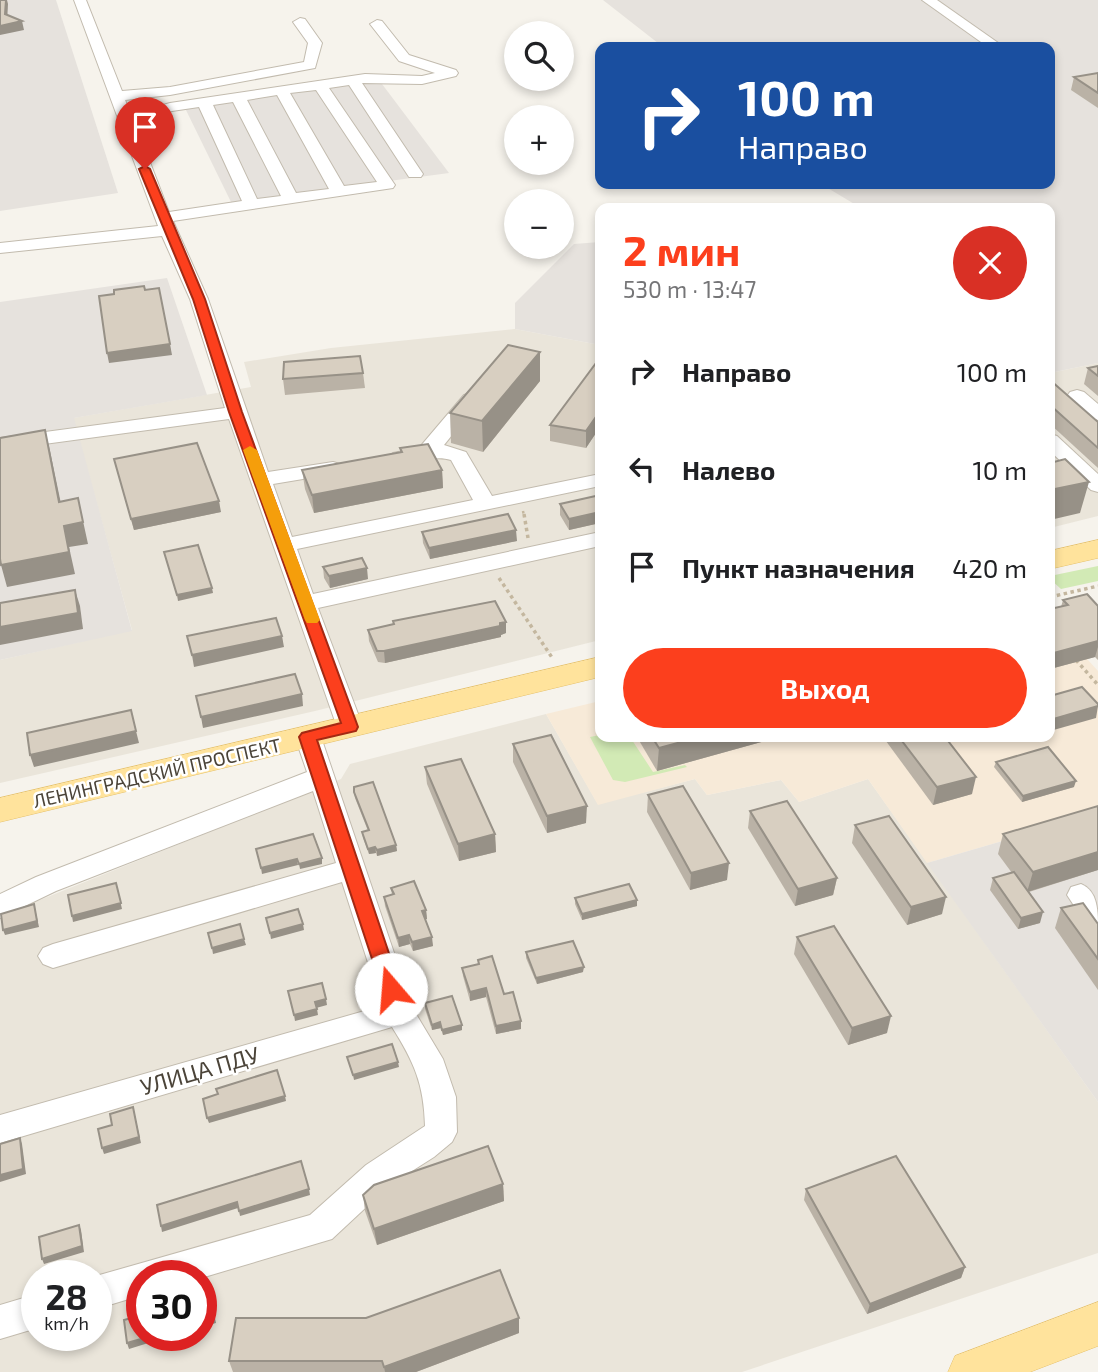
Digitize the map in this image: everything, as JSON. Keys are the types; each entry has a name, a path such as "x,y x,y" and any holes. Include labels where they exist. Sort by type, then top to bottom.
{"main road":[{"path":"1055,559 1098,549"},
{"name":"ЛЕНИНГРАДСКИЙ ПРОСПЕКТ","path":"0,810 595,668"},
{"path":"971,1372 1098,1324"}],"street":[{"path":"80,0 165,224 199,299 236,412 350,727"},
{"path":"928,0 990,42"},
{"path":"117,96 170,91 310,65 315,43 300,22"},
{"path":"126,121 170,107 281,90 353,80 422,80 451,73 404,58 377,24"},
{"path":"353,80 415,174"},
{"path":"0,248 165,224 252,205 387,185 320,85"},
{"path":"281,90 339,192"},
{"path":"238,97 290,199"},
{"path":"204,102 252,205"},
{"path":"426,453 483,384"},
{"path":"1077,396 1098,414"},
{"path":"0,444 236,412"},
{"path":"1055,444 1090,468 1098,486"},
{"path":"385,460 444,452 459,456 485,503"},
{"path":"261,480 358,464"},
{"path":"285,545 595,481"},
{"path":"306,603 595,540"},
{"path":"208,1260 320,1228 378,1175 423,1147 441,1132 440,1097 428,1059 399,1013 308,737"},
{"path":"0,907 46,884 321,778"},
{"path":"53,956 352,869"},
{"name":"УЛИЦА ПДУ","path":"0,1129 399,1013"},
{"path":"0,1322 21,1316"}],"path":[{"path":"522,510 532,554 494,569 556,664"},
{"path":"1055,596 1098,586"},
{"path":"1074,657 1098,685"}],"shaded area":[{"path":"0,0 56,0 118,193 0,211"},
{"path":"603,0 1098,0 1098,363 1055,372 1055,203 853,203 829,189 1055,189 1055,42 657,42"},
{"path":"379,80 449,173 231,202 184,106"},
{"path":"595,242 595,344 515,329 515,303 559,259 574,259 574,244"},
{"path":"167,278 207,395 74,418 132,631 0,660 0,302"},
{"path":"515,329 595,344 595,641 315,711 0,783 0,660 132,630 73,418 251,387 244,362 331,348"},
{"path":"1098,363 1098,516 1055,527 1055,372"},
{"path":"1055,624 1098,671 1098,813 927,863 868,779 799,802 781,780 707,795 695,779 598,805 546,714 595,702 595,742 1055,742"},
{"path":"546,714 598,804 695,779 707,795 781,780 799,802 868,779 1098,1102 1098,1253 742,1372 0,1372 0,916 341,779 350,764"},
{"path":"1098,813 1098,1102 927,863"}],"green space":[{"path":"1098,566 1098,581 1061,589 1055,584 1055,575"},
{"path":"595,736 595,742 633,742 653,772 685,765 687,767 625,782 613,780 590,737"}],"building":[{"path":"0,0 6,0 5,14 22,21 0,26"},
{"path":"1098,73 1098,93 1074,77"},
{"path":"144,286 145,290 159,288 170,344 107,353 99,296 114,294 114,290"},
{"path":"508,345 540,352 482,421 450,413"},
{"path":"360,356 363,373 283,379 284,362"},
{"path":"595,364 595,418 586,431 550,425"},
{"path":"1098,366 1098,376 1088,368"},
{"path":"1055,384 1098,422 1098,448 1055,409"},
{"path":"45,430 59,502 78,498 83,522 64,526 69,552 1,565 0,438"},
{"path":"197,443 219,501 131,519 114,459"},
{"path":"428,444 442,470 312,495 302,470 402,452 400,448"},
{"path":"1065,459 1089,482 1055,489 1055,462"},
{"path":"595,496 595,513 569,519 560,504"},
{"path":"508,514 516,530 429,548 422,532"},
{"path":"198,545 212,588 177,595 164,552"},
{"path":"362,558 367,568 329,576 323,567"},
{"path":"75,590 78,613 0,627 0,603"},
{"path":"1087,594 1098,606 1098,641 1055,653 1055,608 1068,605 1063,600"},
{"path":"495,601 506,622 500,623 500,626 384,651 377,651 368,630 394,624 393,621"},
{"path":"276,618 282,636 192,655 187,636"},
{"path":"295,674 302,694 201,717 196,696"},
{"path":"1082,687 1098,706 1055,719 1055,695"},
{"path":"131,710 136,731 30,755 27,733"},
{"path":"551,735 587,806 547,816 513,744"},
{"path":"655,742 681,742 659,748"},
{"path":"903,742 949,742 976,777 937,787"},
{"path":"1048,747 1076,781 1023,796 996,762"},
{"path":"461,759 495,834 458,844 425,767"},
{"path":"373,782 396,845 377,850 375,847 368,849 362,832 369,830 354,792 354,787"},
{"path":"683,786 729,863 691,873 648,795"},
{"path":"787,801 837,878 798,889 750,811"},
{"path":"1098,806 1098,852 1033,872 1003,834"},
{"path":"889,816 946,897 911,907 855,825"},
{"path":"313,834 322,858 299,864 297,859 261,868 256,849"},
{"path":"1014,872 1043,912 1021,918 993,878"},
{"path":"414,881 426,910 422,911 432,937 412,942 409,935 398,938 384,897 394,894 391,888"},
{"path":"116,883 121,903 72,916 68,895"},
{"path":"629,884 637,900 582,914 575,898"},
{"path":"1083,903 1098,924 1098,959 1061,908"},
{"path":"34,904 37,921 3,930 1,914"},
{"path":"298,909 303,924 270,933 266,918"},
{"path":"240,924 244,939 212,948 208,933"},
{"path":"834,926 891,1016 852,1028 797,937"},
{"path":"573,941 584,967 536,978 526,952"},
{"path":"492,956 504,994 513,992 521,1021 496,1026 486,988 470,992 462,968 479,964 478,960"},
{"path":"322,983 326,999 315,1002 317,1009 294,1015 288,991"},
{"path":"452,996 462,1025 442,1030 440,1022 432,1025 425,1003"},
{"path":"392,1044 398,1062 353,1075 347,1057"},
{"path":"277,1070 285,1096 207,1118 203,1099 218,1094 216,1089"},
{"path":"133,1107 139,1137 102,1148 98,1129 112,1125 110,1114"},
{"path":"20,1138 23,1169 0,1175 0,1144"},
{"path":"488,1146 503,1184 374,1229 363,1195 374,1185"},
{"path":"896,1156 965,1267 870,1304 806,1189"},
{"path":"301,1161 309,1189 239,1211 237,1202 161,1226 157,1205"},
{"path":"79,1225 82,1246 42,1259 39,1237"},
{"path":"500,1270 519,1318 384,1367 382,1361 229,1361 236,1318 366,1318"}],"slow traffic":[{"path":"250,450 312,620"}],"route":[{"path":"145,169 168,230 199,299 236,412 350,727 308,737 391,989"}]}
